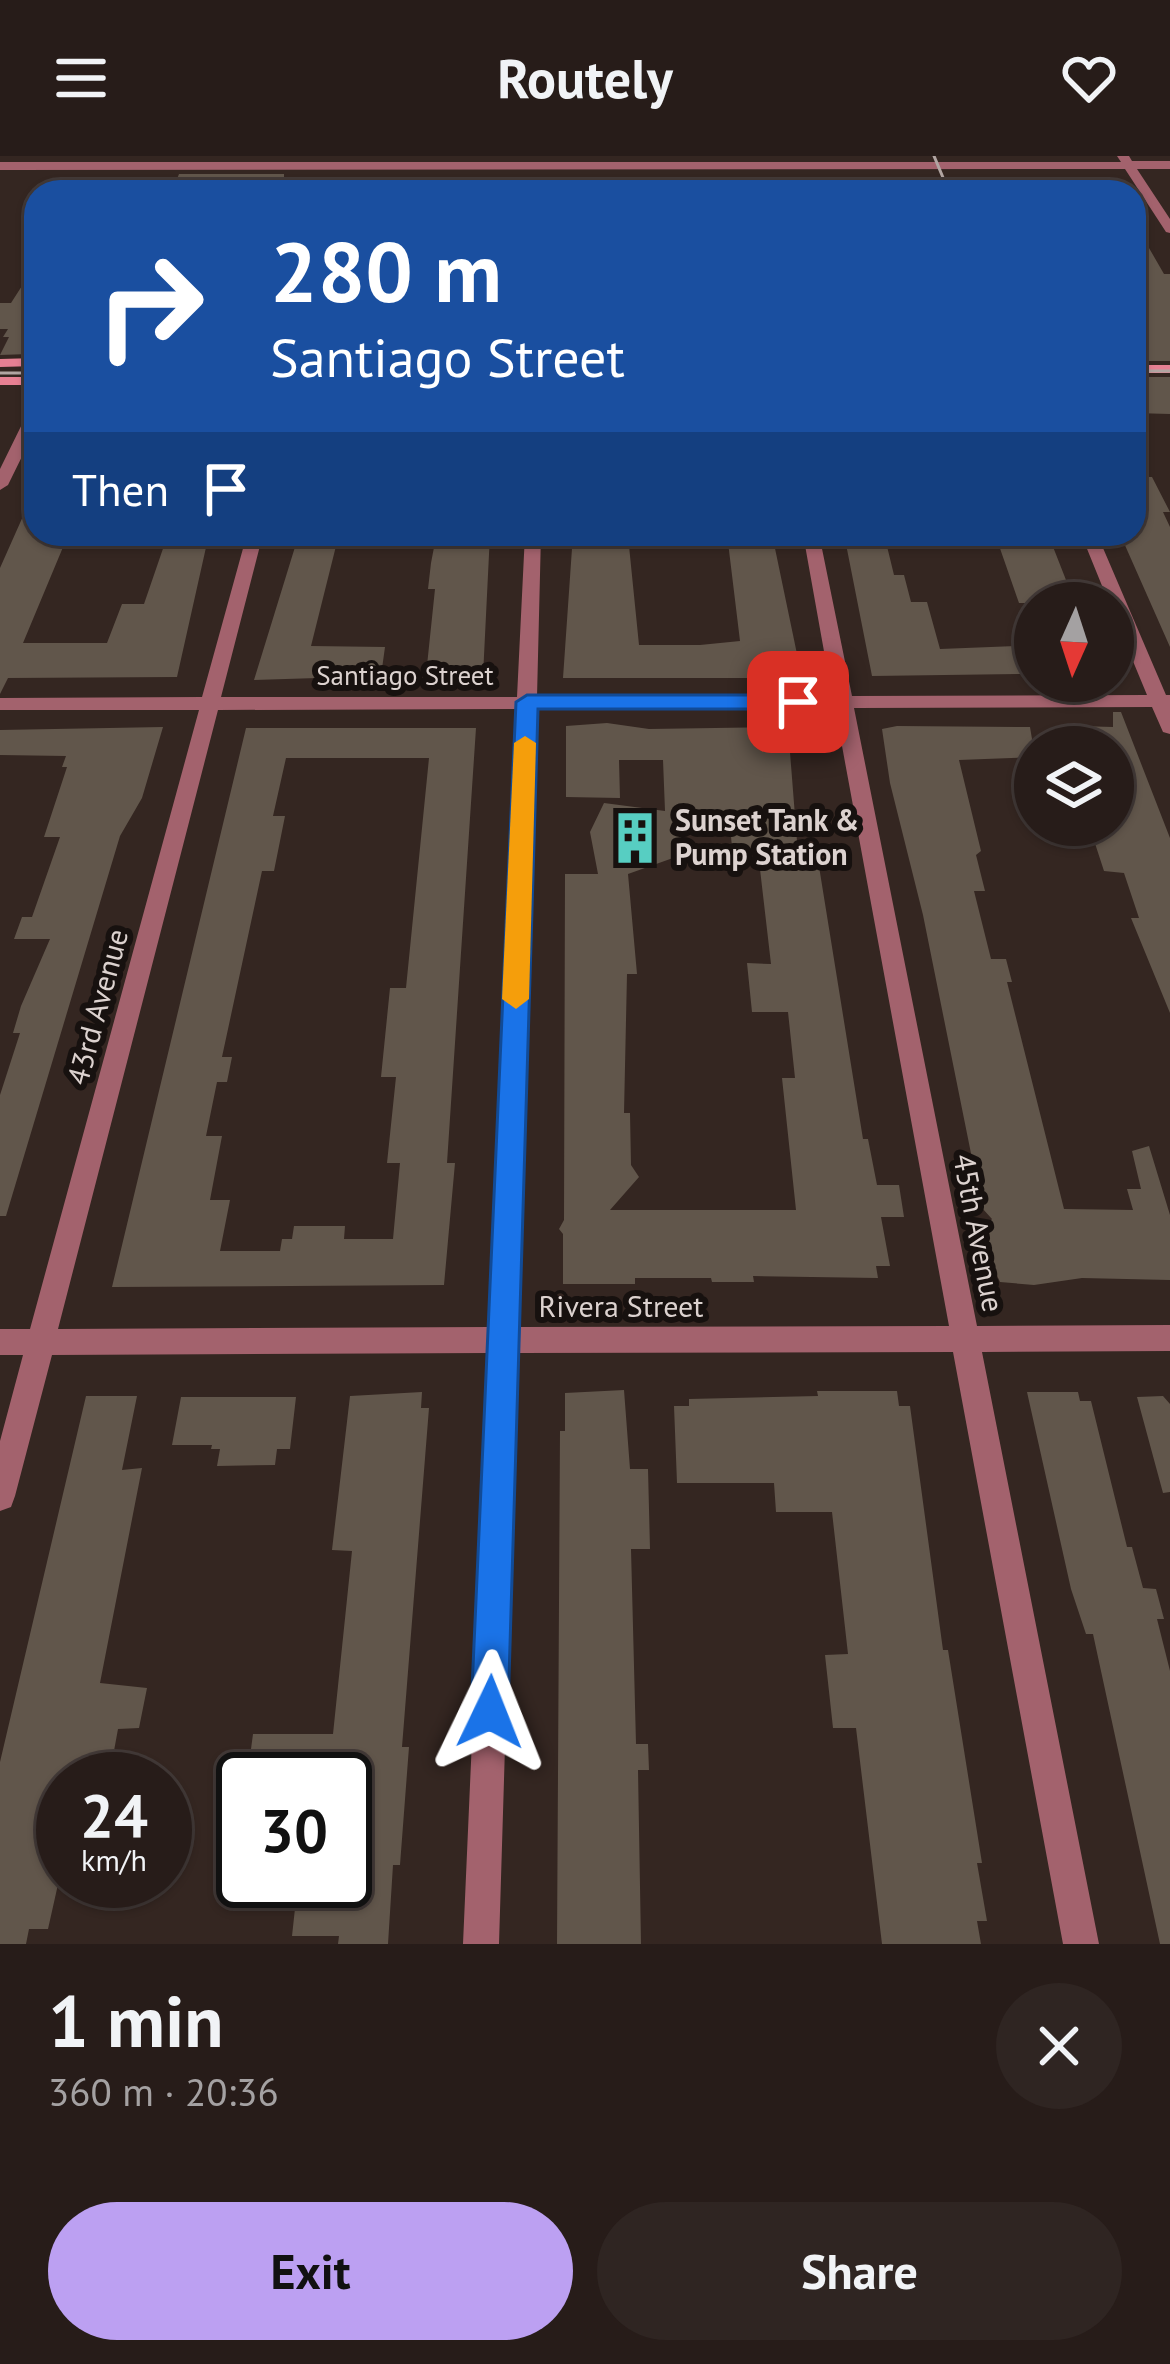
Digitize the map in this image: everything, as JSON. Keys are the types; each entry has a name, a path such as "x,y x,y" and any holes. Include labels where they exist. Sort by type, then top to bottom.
{"street":[{"path":"0,166 741,167 1126,160 1170,165"},
{"path":"1146,191 1170,229"},
{"path":"0,485 24,436"},
{"name":"43rd Avenue","path":"0,1496 252,546"},
{"path":"481,1944 533,546"},
{"name":"45th Avenue","path":"813,546 1081,1944"},
{"path":"1094,546 1164,701 1170,728"},
{"name":"Santiago Street","path":"0,704 1164,701"},
{"name":"Rivera Street","path":"0,1342 1170,1338"}],"building":[{"path":"179,174 284,174 284,180 177,180"},
{"path":"1146,243 1164,274 1170,274 1170,361 1146,361"},
{"path":"24,283 24,354 0,355 9,337 3,337 8,329 0,329 0,303 11,303"},
{"path":"1146,377 1170,377 1170,414 1146,413"},
{"path":"1146,477 1152,477 1170,512 1163,512 1170,527 1170,647 1125,546 1146,546"},
{"path":"24,514 24,546 63,546 23,643 107,643 122,604 144,604 164,546 206,546 177,677 8,678 0,694 0,568"},
{"path":"295,546 336,546 311,646 385,647 381,676 254,680"},
{"path":"434,546 489,546 483,676 426,675 435,589 428,589"},
{"path":"572,546 629,546 639,645 700,645 740,641 728,546 774,546 802,678 563,678"},
{"path":"846,546 887,546 894,575 904,575 911,602 927,602 940,649 1014,646 1014,674 872,676"},
{"path":"999,546 1053,546 1067,582 1014,582 1014,589"},
{"path":"1113,712 1121,712 1126,726 1113,726"},
{"path":"566,726 788,727 798,854 817,854 863,1139 868,1139 877,1185 899,1185 904,1217 881,1217 890,1266 876,1266 878,1278 753,1276 754,1282 712,1282 711,1278 635,1278 635,1284 563,1284 563,1234 559,1229 564,1220 565,874 598,874 590,832 604,803 665,811 663,760 619,760 620,798 566,797","holes":["682,816 729,816 732,847 758,852 771,964 747,963 752,1012 788,1012 795,1078 782,1078 796,1210 610,1210 639,1177 631,1165 630,1113 624,1113 627,974 637,974 628,874 673,858 681,844"]},
{"path":"163,727 142,798 120,836 6,1216 0,1216 0,1095 20,1033 13,1033 21,1006 50,939 14,939 22,917 32,917 60,837 44,837 67,767 62,767 66,756 0,755 0,730"},
{"path":"1014,727 1014,758 959,760 981,851 976,855 985,891 974,891 991,959 1006,959 1012,982 1007,982 1064,1209 1133,1210 1127,1189 1141,1189 1132,1151 1149,1146 1170,1215 1170,1280 1000,1282 986,1226 992,1219 982,1208 882,729"},
{"path":"246,728 476,728 447,1163 455,1163 444,1285 112,1287","holes":["286,758 429,758 406,988 390,988 381,1077 396,1077 387,1163 400,1163 393,1239 344,1239 345,1226 294,1226 292,1239 282,1239 280,1251 220,1251 230,1200 210,1200 222,1136 206,1136 217,1082 227,1082 232,1057 222,1057 262,871 274,871 285,816 273,816"]},
{"path":"1134,745 1170,838 1170,1013 1131,918 1139,918 1124,873 1104,871 1096,846 1134,846"},
{"path":"624,1390 630,1469 648,1469 650,1549 631,1549 636,1744 648,1744 649,1770 638,1770 641,1944 557,1944 560,1431 565,1431 565,1393"},
{"path":"817,1391 897,1391 899,1406 910,1406 943,1650 948,1650 982,1863 977,1863 987,1921 977,1921 981,1944 882,1944 856,1728 833,1728 825,1655 848,1654 832,1512 776,1512 774,1483 677,1483 674,1406 689,1406 689,1399 818,1396"},
{"path":"422,1392 421,1408 429,1408 402,1747 409,1747 400,1865 393,1865 388,1944 338,1944 339,1936 292,1936 295,1908 372,1908 372,1752 251,1752 253,1734 333,1734 352,1551 332,1550 350,1396"},
{"path":"1027,1392 1078,1392 1080,1401 1091,1401 1127,1547 1132,1547 1143,1588 1156,1589 1164,1619 1157,1619 1170,1671 1170,1944 1160,1944 1093,1634 1086,1634 1071,1589"},
{"path":"86,1396 137,1396 122,1470 142,1468 100,1683 147,1688 139,1728 118,1729 114,1752 36,1752 36,1908 53,1908 48,1929 29,1929 26,1944 0,1944 0,1762"},
{"path":"1163,1396 1170,1404 1170,1492 1163,1493 1137,1397"},
{"path":"181,1397 296,1397 290,1449 277,1449 275,1465 217,1466 220,1449 211,1449 212,1445 172,1445"}],"tram line":[{"path":"934,156 944,180"},
{"path":"1146,371 1170,371"},
{"path":"0,373 24,373"}],"slow traffic":[{"path":"516,999 525,743"}],"place":[{"name":"Sunset Tank & Pump Station","path":"635,838"}],"route":[{"path":"490,1712 527,702 798,702"}]}
